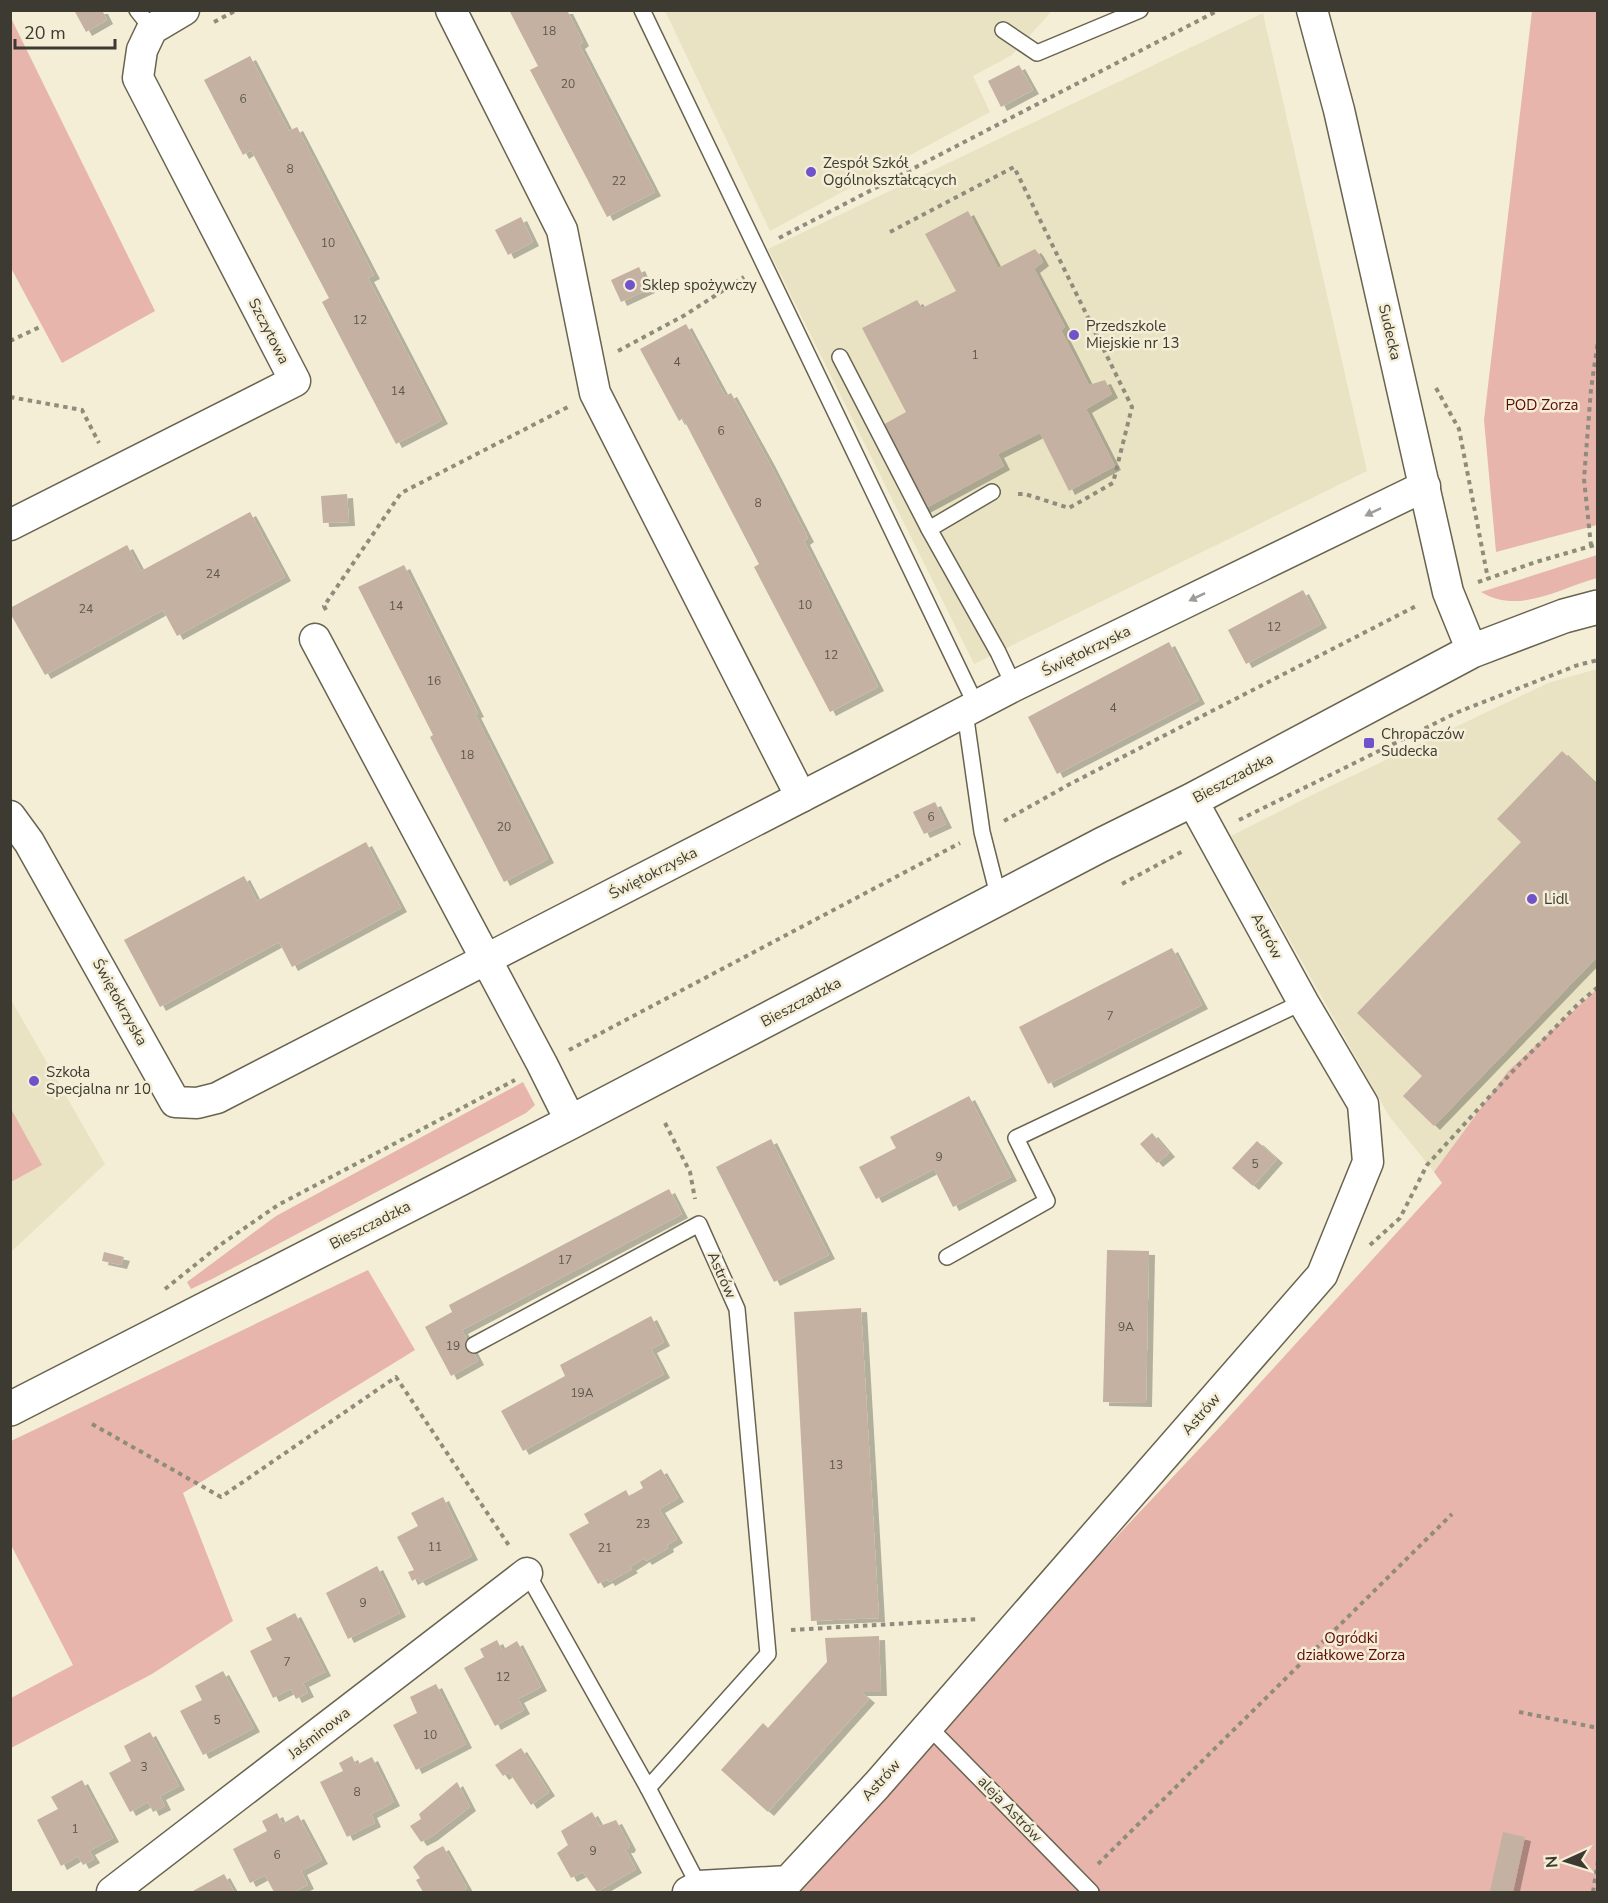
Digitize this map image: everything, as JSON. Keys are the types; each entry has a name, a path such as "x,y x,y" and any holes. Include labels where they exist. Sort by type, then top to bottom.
{"street":[{"name":"Szczytowa","path":"10,525 295,381 138,78 145,20 184,10"},
{"path":"451,10 562,230 595,393 801,797"},
{"name":"Sudecka","path":"1312,10 1339,110 1448,592 1472,651"},
{"name":"Świętokrzyska","path":"10,816 41,862 175,1102 197,1103 216,1098 1014,686 1425,486"},
{"name":"Bieszczadzka","path":"10,1409 571,1122 1101,845 1192,800 1472,651 1563,616 1598,607"},
{"path":"322,628 486,958 571,1122"},
{"name":"Astrów","path":"694,1890 789,1881 1025,1616 1322,1275 1368,1162 1363,1104 1303,1002 1192,800"},
{"name":"Jaśminowa","path":"112,1893 527,1573"}],"lane":[{"path":"642,10 757,249 970,709 982,832 999,899"},
{"path":"1003,30 1037,53 1140,10"},
{"path":"840,357 1014,686"},
{"path":"929,529 992,492"},
{"path":"947,1257 1047,1201 1016,1138 1303,1002"},
{"path":"474,1345 699,1224"},
{"name":"Astrów","path":"648,1788 768,1654 737,1309 699,1224"},
{"name":"Astrów","path":"527,1573 648,1788 694,1890"},
{"name":"aleja Astrów","path":"928,1726 1086,1887"}],"path":[{"path":"757,249 1219,10"},
{"path":"890,232 1014,166 1132,407 1113,483 1069,508 1025,494 992,492"},
{"path":"615,352 685,315 764,264"},
{"path":"10,341 42,326"},
{"path":"1591,546 1584,479 1591,389 1598,341"},
{"path":"1433,381 1459,429 1488,579 1598,544"},
{"path":"322,628 324,606 401,494 595,393"},
{"path":"10,396 82,410 101,446"},
{"path":"995,826 1070,784 1428,600"},
{"path":"1122,884 1250,814 1458,712 1578,665 1598,660"},
{"path":"157,1295 219,1245 278,1205 970,838"},
{"path":"1367,1247 1400,1218 1427,1165 1520,1064 1578,1004 1598,987"},
{"path":"665,1123 690,1172 699,1224"},
{"path":"92,1424 221,1497 396,1377 527,1573"},
{"path":"1086,1887 1452,1514"},
{"path":"766,1632 1025,1616"},
{"path":"1519,1712 1598,1728"},
{"path":"1593,1893 1598,1861"}],"shaded area":[{"name":"Zespół Szkół Ogólnokształcących","path":"665,11 1052,11 1012,55 973,76 990,112 770,231"},
{"name":"Przedszkole Miejskie nr 13","path":"1263,13 1367,471 974,664 768,249"},
{"path":"1597,669 1597,989 1508,1071 1434,1172 1389,1116 1231,836 1548,683"},
{"name":"Szkoła Specjalna nr 10","path":"10,998 105,1164 11,1252 10,1252"}],"green space":[{"name":"POD Zorza","path":"1532,11 1597,11 1597,525 1496,552 1484,420"},
{"path":"11,18 155,311 62,363 11,268"},
{"path":"1597,555 1597,578 1554,593 1510,601 1481,592"},
{"name":"Ogródki działkowe Zorza","path":"1597,989 1597,1892 795,1892 839,1831 1218,1429 1442,1183 1434,1172 1508,1071"},
{"path":"523,1082 535,1105 526,1113 191,1289 187,1282 276,1216"},
{"path":"10,1107 42,1165 11,1182 10,1182"},
{"path":"368,1270 415,1350 183,1493 233,1621 152,1674 11,1748 11,1698 73,1665 11,1545 11,1441"}],"building":[{"path":"74,10 102,10 107,20 86,32"},
{"path":"509,10 567,10 583,42 579,45 655,192 607,217 530,70 538,66"},
{"path":"250,56 289,131 297,127 374,275 368,278 442,420 396,444 322,302 329,298 251,150 243,155 204,80"},
{"path":"1019,65 1033,90 1001,107 988,81"},
{"path":"968,211 998,268 1035,249 1038,253 1043,262 1034,269 1065,327 1061,330 1089,385 1105,380 1112,394 1086,409 1115,466 1069,491 1040,433 998,454 1004,466 924,509 881,426 906,412 862,328 917,300 922,308 956,291 925,234"},
{"path":"521,217 533,242 508,255 495,230"},
{"name":"Sklep spożywczy","path":"639,267 649,289 621,302 611,280"},
{"path":"686,324 725,396 731,393 769,462 808,538 804,541 878,687 830,712 754,567 759,564 683,418 679,421 640,349"},
{"path":"347,494 349,522 323,523 321,496"},
{"path":"250,512 285,577 177,636 163,610 45,675 10,613 10,608 127,545 141,571"},
{"path":"404,565 548,859 504,882 430,737 433,735 358,587"},
{"path":"1303,590 1321,624 1246,664 1228,630"},
{"path":"1169,642 1199,700 1057,774 1028,717"},
{"name":"Lidl","path":"1562,751 1598,786 1598,956 1434,1126 1403,1096 1422,1076 1357,1013 1521,842 1497,819"},
{"path":"935,802 946,824 924,834 913,812"},
{"path":"366,842 401,908 292,967 279,942 160,1007 124,940 244,876 257,901"},
{"path":"1172,948 1202,1005 1048,1084 1019,1027"},
{"path":"969,1096 1011,1177 953,1207 934,1169 876,1199 859,1167 896,1148 890,1137"},
{"path":"1152,1133 1169,1153 1157,1163 1140,1144"},
{"path":"771,1139 829,1255 774,1282 716,1167"},
{"path":"1257,1141 1277,1159 1253,1186 1232,1168"},
{"path":"669,1189 682,1214 462,1330 478,1361 451,1376 425,1327 452,1312 449,1305"},
{"path":"1107,1250 1149,1251 1146,1403 1103,1402"},
{"path":"104,1252 124,1257 121,1265 102,1261"},
{"path":"861,1308 879,1618 811,1621 794,1312"},
{"path":"651,1316 664,1342 651,1349 664,1374 523,1451 501,1411 565,1376 560,1365"},
{"path":"661,1469 678,1498 659,1509 677,1539 667,1545 668,1548 630,1567 632,1569 609,1582 607,1579 598,1584 569,1534 589,1523 584,1514 626,1490 629,1496 643,1488 640,1482"},
{"path":"443,1497 472,1556 420,1582 417,1578 412,1581 408,1572 414,1570 397,1537 418,1526 411,1513"},
{"path":"377,1566 400,1613 348,1639 326,1593"},
{"path":"295,1613 325,1672 303,1683 308,1693 296,1699 291,1689 273,1698 250,1651 272,1640 266,1628"},
{"path":"879,1636 881,1692 861,1692 869,1699 768,1812 721,1770 763,1723 768,1728 827,1662 825,1638"},
{"path":"497,1640 502,1650 517,1641 541,1687 518,1699 524,1710 495,1726 464,1668 484,1657 480,1649"},
{"path":"223,1671 254,1728 203,1755 180,1711 202,1700 195,1686"},
{"path":"436,1684 466,1744 416,1770 393,1725 417,1713 410,1697"},
{"path":"150,1732 179,1786 160,1796 165,1806 153,1812 148,1802 130,1812 109,1773 131,1761 124,1746"},
{"path":"521,1748 549,1792 531,1805 509,1772 503,1776 495,1765"},
{"path":"352,1756 356,1765 372,1757 394,1802 371,1814 375,1823 347,1837 320,1782 343,1771 339,1763"},
{"path":"82,1780 113,1838 89,1851 94,1859 83,1865 78,1856 61,1866 37,1820 58,1809 51,1797"},
{"path":"457,1782 470,1807 421,1842 410,1826 421,1819 419,1814"},
{"path":"592,1812 600,1826 616,1820 630,1846 625,1849 636,1869 597,1892 583,1872 571,1878 557,1853 568,1845 561,1831"},
{"path":"277,1813 282,1824 298,1815 322,1860 301,1871 308,1885 294,1892 274,1892 265,1875 250,1883 233,1849 267,1831 262,1821"},
{"path":"1503,1832 1525,1837 1513,1892 1490,1891"},
{"path":"443,1846 467,1888 461,1892 423,1892 416,1880 420,1878 413,1867 425,1856"},
{"path":"224,1874 234,1892 191,1892"}],"place":[{"name":"Zespół Szkół Ogólnokształcących","path":"811,172"},
{"name":"Sklep spożywczy","path":"630,285"},
{"name":"Przedszkole Miejskie nr 13","path":"1074,335"},
{"name":"Chropaczów Sudecka","path":"1369,743"},
{"name":"Lidl","path":"1532,899"},
{"name":"Szkoła Specjalna nr 10","path":"34,1081"}]}
